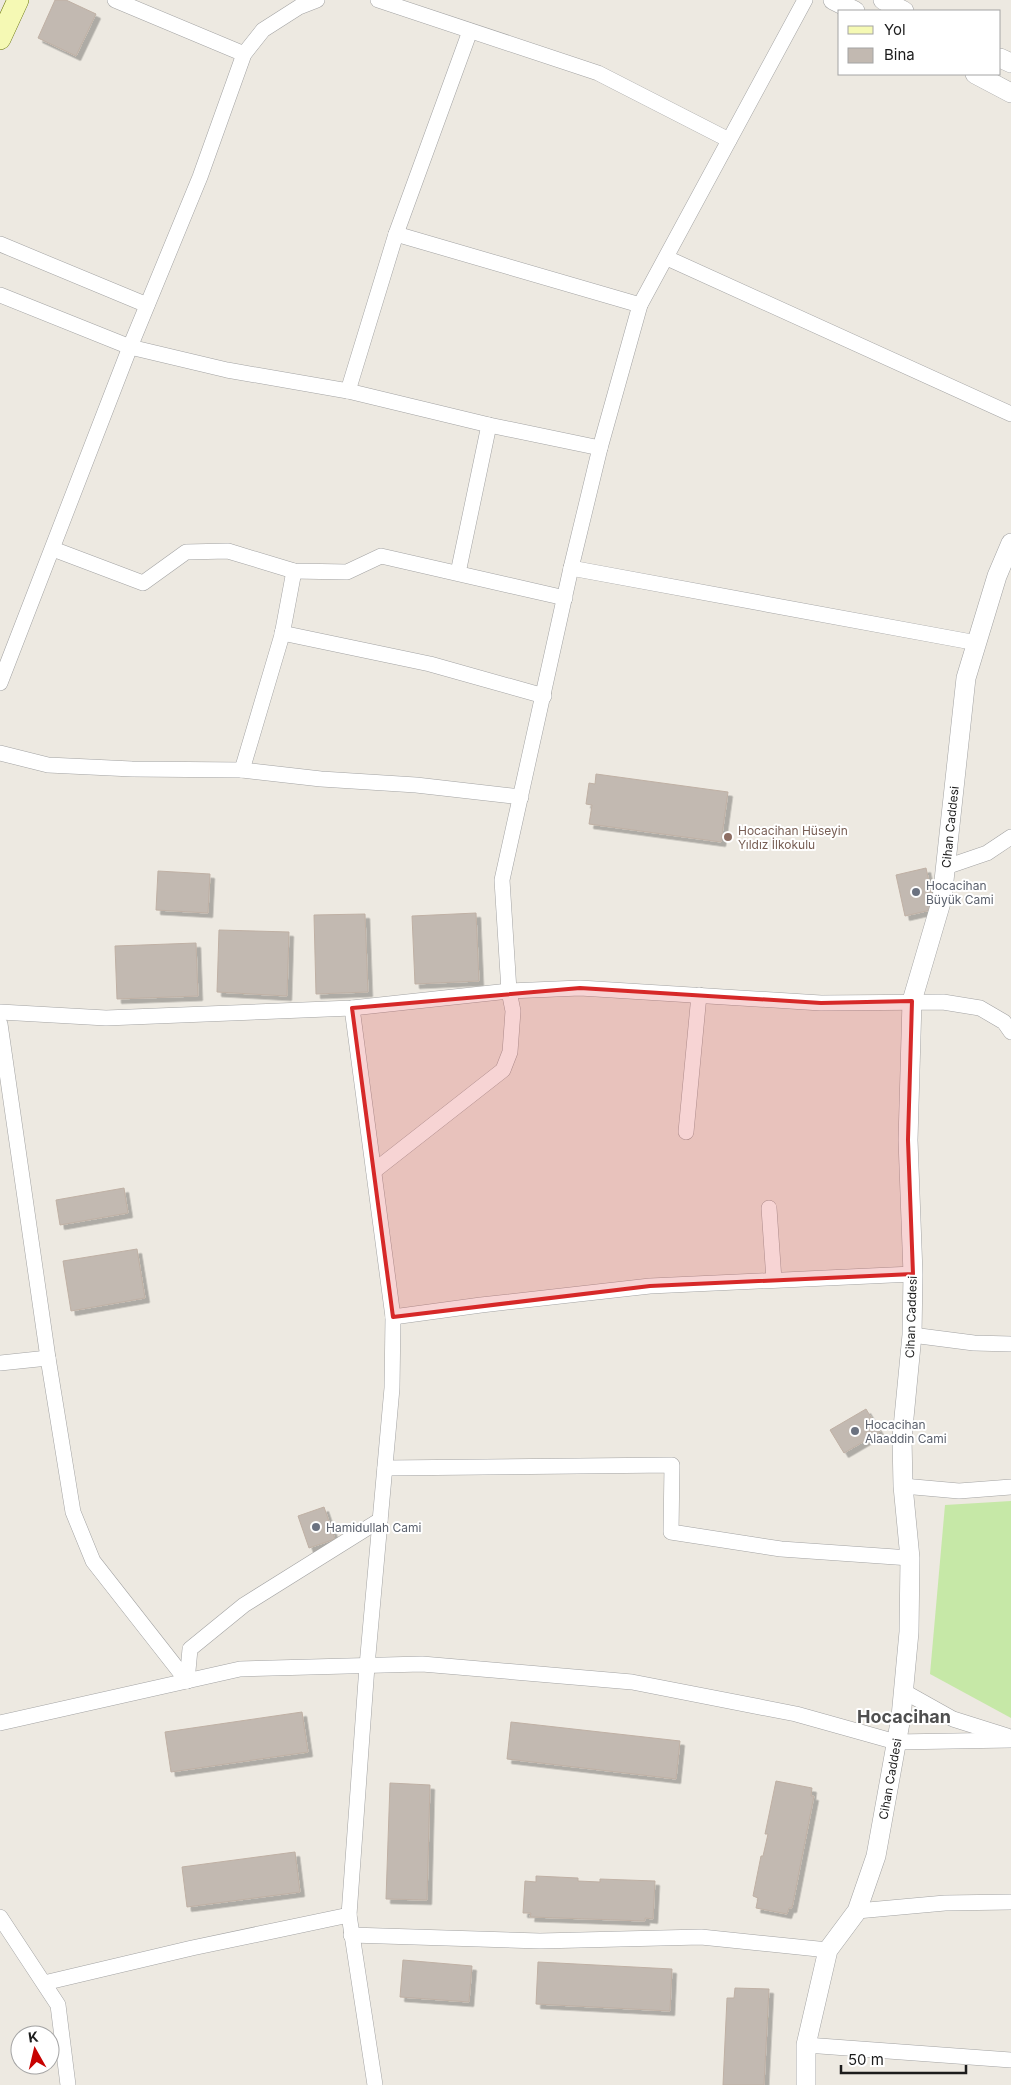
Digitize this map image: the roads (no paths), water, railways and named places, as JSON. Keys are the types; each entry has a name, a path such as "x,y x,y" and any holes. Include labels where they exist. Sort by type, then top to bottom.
{"main road":[{"path":"0,39 18,0"}],"street":[{"path":"115,0 244,54"},
{"path":"0,683 130,347 200,177 244,54 263,30 299,7 317,0"},
{"path":"378,0 598,73 729,140"},
{"path":"374,1171 503,1070 510,1052 513,1011 509,991 502,880 571,568 600,448 640,305 805,0"},
{"path":"833,0 853,10"},
{"path":"883,0 902,10"},
{"path":"348,391 396,234 470,31"},
{"path":"977,75 1011,93"},
{"path":"396,234 640,305"},
{"path":"0,244 147,305"},
{"path":"667,258 1011,414"},
{"path":"0,295 130,347 227,370 348,391 489,425 600,448"},
{"path":"458,573 489,425"},
{"name":"Cihan Caddesi","path":"806,2085 806,2045 828,1950 857,1911 876,1856 903,1690 909,1632 910,1558 903,1486 902,1438 912,1335 913,1274 908,1140 912,1001 942,898 966,678 997,576 1011,542"},
{"path":"53,549 143,583 186,552 228,551 294,571 347,572 380,556 565,598"},
{"path":"571,568 977,643"},
{"path":"242,770 282,633 294,571"},
{"path":"282,633 430,664 544,696"},
{"path":"0,753 48,765 132,769 242,770 321,779 416,785 521,797"},
{"path":"946,866 987,853 1011,838"},
{"path":"0,1012 106,1018 352,1008 509,991 580,988 821,1003 943,1002 980,1008 1004,1022 1011,1032"},
{"path":"686,1132 699,995"},
{"path":"352,1008 393,1317 392,1388 367,1666 349,1914 375,2085"},
{"path":"0,1024 48,1358 73,1512 93,1561 187,1681"},
{"path":"770,1208 774,1280"},
{"path":"393,1317 650,1286 913,1274"},
{"path":"912,1335 974,1343 1011,1344"},
{"path":"0,1363 48,1358"},
{"path":"385,1468 672,1464 671,1532 781,1549 910,1558"},
{"path":"903,1486 959,1491 1011,1487"},
{"path":"187,1681 190,1649 244,1605 380,1520"},
{"path":"0,1723 240,1668 422,1664 632,1682 796,1714 896,1742 1011,1739"},
{"path":"903,1690 953,1719 1011,1739"},
{"path":"857,1911 945,1903 1011,1902"},
{"path":"44,1983 349,1914"},
{"path":"0,1916 58,2005 68,2085"},
{"path":"351,1935 540,1941 701,1937 828,1950"},
{"path":"806,2045 1011,2060"}],"place":[{"name":"Hocacihan Hüseyin Yıldız İlkokulu","path":"728,837"},
{"name":"Hocacihan Büyük Cami","path":"916,892"},
{"name":"Hocacihan Alaaddin Cami","path":"855,1431"},
{"name":"Hamidullah Cami","path":"316,1527"}],"district":[{"name":"Hocacihan","path":"904,1716"}]}
